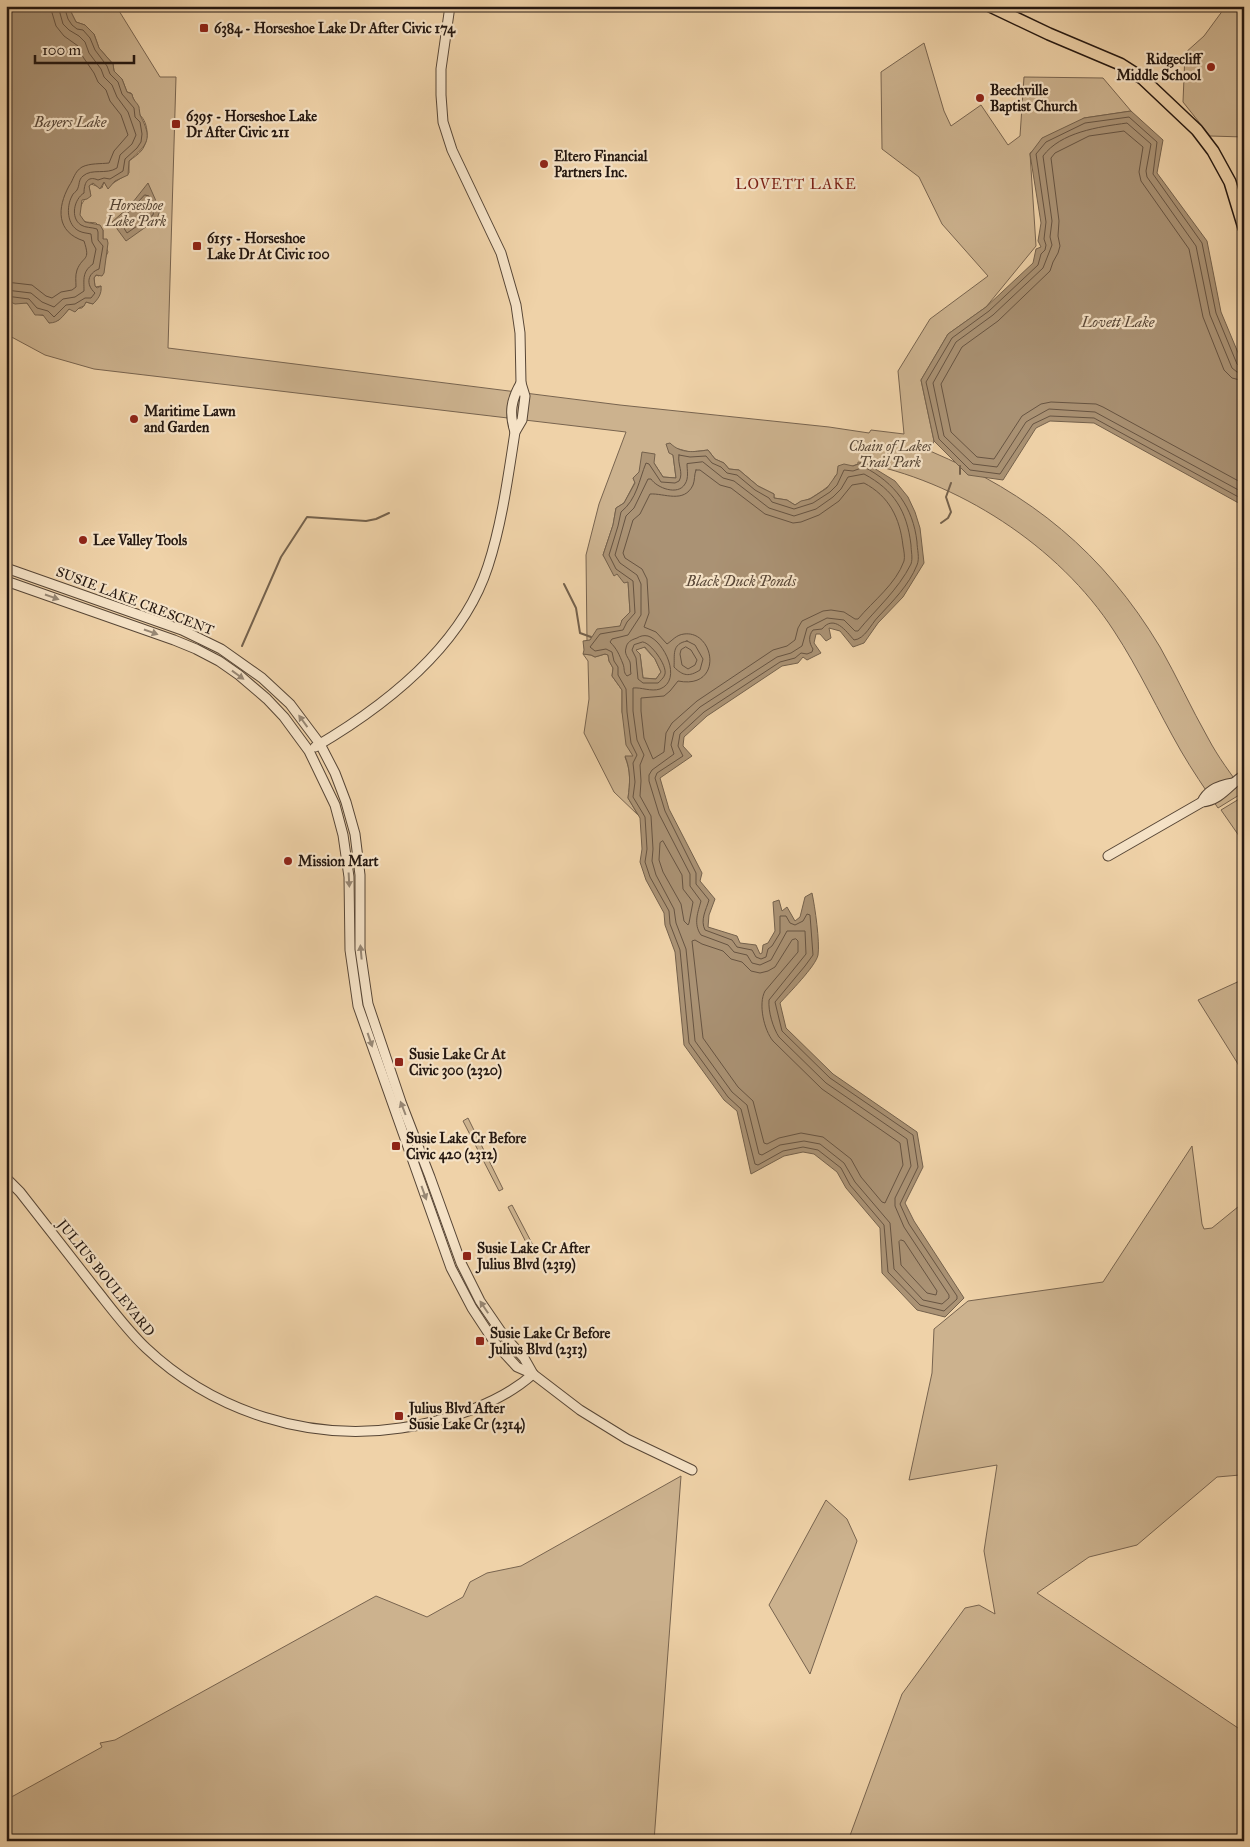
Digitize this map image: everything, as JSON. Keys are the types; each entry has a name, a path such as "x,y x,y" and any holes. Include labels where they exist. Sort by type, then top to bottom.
{"main road":[{"path":"990,6 1049,34 1120,64 1152,86 1196,130 1213,151 1230,182 1244,228"}],"street":[{"path":"309,751 399,689 446,642 478,591 488,568 497,535 515,432 511,418 514,395 521,383 520,333 510,280 501,253 452,150 444,122 441,68 450,6"},
{"name":"SUSIE LAKE CRESCENT","path":"6,568 182,630 221,649 262,678 290,704 320,744 335,773 355,834 360,875 360,949 368,1004 401,1102 461,1263 480,1301 504,1336 524,1358 533,1374"},
{"name":"SUSIE LAKE CRESCENT","path":"6,581 196,649 219,661 239,675 268,699 284,716 309,751 335,805 343,835 349,877 350,950 358,1006 451,1268 472,1308 496,1343 517,1367 533,1374 580,1410 627,1439 692,1470"},
{"path":"1108,856 1202,802 1209,802 1226,791 1232,783 1244,775"},
{"name":"JULIUS BOULEVARD","path":"6,1178 20,1192 119,1319 146,1347 170,1368 197,1387 231,1405 255,1414 292,1425 331,1431 357,1432 395,1429 433,1422 470,1410 511,1390 533,1374"}],"green space":[{"path":"68,6 116,6 160,77 176,77 168,348 620,405 869,433 871,430 904,434 898,371 930,319 988,276 942,224 919,177 882,149 881,72 924,43 944,111 951,126 981,105 1008,145 1020,136 1024,77 1103,78 1131,111 1084,118 1030,153 1036,246 986,307 948,334 921,380 934,441 930,451 1001,486 1032,507 1062,530 1114,582 1138,613 1160,647 1212,745 1244,792 1218,808 1181,751 1132,660 1114,631 1091,600 1065,571 1035,545 1002,521 968,501 932,484 895,471 858,462 858,464 836,475 833,482 823,490 795,505 787,500 774,498 774,494 758,486 739,470 729,469 724,463 715,459 708,450 690,452 675,448 673,455 676,478 663,477 654,463 633,478 635,482 624,503 616,508 613,525 603,555 617,574 628,581 630,612 622,620 621,626 610,628 587,642 586,555 599,504 626,432 94,369 45,355 6,334 6,300 27,303 35,314 46,316 49,323 59,320 69,309 82,308 86,302 93,304 101,286 95,287 94,278 101,273 108,252 103,239 103,230 96,223 85,222 81,218 79,211 90,192 89,186 91,184 102,188 104,182 107,187 129,173 129,161 142,150 147,137 145,123 131,93 127,92 122,79 114,71 113,64 99,48 94,34 85,25 76,22"},
{"name":"Ridgecliff Middle School","path":"1226,6 1244,6 1244,137 1210,136 1183,102 1185,53 1204,36"},
{"path":"644,647 655,659 661,672 656,679 643,678 640,654 635,650"},
{"path":"583,654 595,657 608,655 613,668 612,676 622,690 622,712 634,757 625,757 630,777 628,798 638,815 614,792 584,733 589,699 588,661"},
{"path":"1244,796 1244,843 1221,810"},
{"path":"1244,979 1244,1082 1238,1064 1198,1000"},
{"path":"468,1118 503,1189 499,1191 463,1121"},
{"path":"1192,1146 1204,1229 1212,1228 1244,1202 1244,1476 1217,1477 1137,1545 1089,1557 1037,1593 1244,1732 1244,1841 848,1841 902,1694 965,1608 979,1605 995,1614 984,1551 997,1465 909,1480 932,1373 934,1329 968,1301 1103,1282"},
{"path":"512,1205 536,1251 532,1254 508,1207"},
{"path":"681,1476 654,1841 6,1841 6,1800 102,1747 100,1743 115,1740 376,1596 427,1617 463,1597 470,1582 487,1573 521,1566"},
{"path":"826,1500 847,1519 857,1541 810,1674 769,1605"}],"water":[{"name":"Bayers Lake","path":"6,6 68,6 76,22 85,25 94,34 99,48 113,64 114,71 122,79 127,92 132,94 139,107 147,136 147,141 141,150 129,161 128,175 115,181 108,189 104,182 100,189 93,183 89,186 91,196 82,200 80,215 85,222 100,225 103,230 103,239 107,239 108,243 104,273 102,276 96,275 94,278 95,286 97,288 101,286 99,296 93,304 86,302 84,306 75,312 69,309 60,319 52,323 49,323 43,315 35,315 27,303 15,304 6,300"},
{"name":"Lovett Lake","path":"1131,111 1163,140 1157,173 1207,241 1221,312 1244,367 1244,506 1094,423 1050,421 1036,428 1003,480 968,475 934,441 921,380 948,334 986,307 1033,263 1036,249 1041,247 1038,241 1041,223 1030,154 1042,138 1084,118"},
{"path":"148,183 160,210 157,219 126,241 112,222 129,207"},
{"name":"Black Duck Ponds","path":"670,443 683,451 708,450 715,459 724,463 729,469 739,470 758,486 774,494 774,498 787,500 795,505 810,499 827,488 837,474 838,466 844,464 853,466 864,462 895,481 908,497 915,512 920,528 924,563 903,597 878,623 864,643 853,647 840,631 829,628 831,638 826,641 820,634 816,634 814,643 821,653 807,660 803,657 798,663 782,666 707,716 684,737 683,746 692,756 660,778 669,809 702,873 700,881 715,899 709,915 708,927 737,936 740,943 756,945 760,954 762,953 763,945 768,943 775,931 773,902 779,900 782,911 787,907 795,921 800,917 805,897 812,893 818,933 818,955 807,973 780,1003 786,1028 833,1074 917,1132 923,1167 905,1203 914,1221 964,1298 945,1317 917,1310 882,1273 880,1228 846,1188 837,1172 814,1154 803,1152 784,1156 751,1174 737,1111 724,1100 684,1045 675,952 665,925 664,913 646,880 640,862 642,849 640,818 628,798 630,777 625,756 633,756 626,745 622,712 622,690 612,676 613,668 608,655 595,657 583,654 583,641 590,640 597,629 620,626 622,620 630,612 628,582 624,583 617,574 614,576 603,555 613,525 616,508 624,503 635,483 633,478 639,472 642,452 655,454 654,463 663,477 676,478 673,455 669,453 666,444","holes":["645,647 655,659 661,672 656,679 643,678 640,654 636,650"]}],"waterway":[{"path":"960,466 960,474"},
{"path":"941,523 948,518 951,512 946,497 951,483"},
{"path":"242,646 281,557 307,517 366,521 389,513"},
{"path":"564,584 576,608 580,633 591,637"}],"place":[{"name":"6384 - Horseshoe Lake Dr After Civic 174","path":"204,28"},
{"name":"Ridgecliff Middle School","path":"1211,67"},
{"name":"Beechville Baptist Church","path":"980,98"},
{"name":"6395 - Horseshoe Lake Dr After Civic 211","path":"176,124"},
{"name":"Eltero Financial Partners Inc.","path":"544,164"},
{"name":"6155 - Horseshoe Lake Dr At Civic 100","path":"197,246"},
{"name":"Maritime Lawn and Garden","path":"134,419"},
{"name":"Lee Valley Tools","path":"83,540"},
{"name":"Mission Mart","path":"288,861"},
{"name":"Susie Lake Cr At Civic 300 (2320)","path":"399,1062"},
{"name":"Susie Lake Cr Before Civic 420 (2312)","path":"396,1146"},
{"name":"Susie Lake Cr After Julius Blvd (2319)","path":"467,1256"},
{"name":"Susie Lake Cr Before Julius Blvd (2313)","path":"480,1341"},
{"name":"Julius Blvd After Susie Lake Cr (2314)","path":"399,1416"}],"district":[{"name":"LOVETT LAKE","path":"796,184"}],"park label":[{"name":"Horseshoe Lake Park","path":"136,214"},
{"name":"Chain of Lakes Trail Park","path":"890,454"}]}
